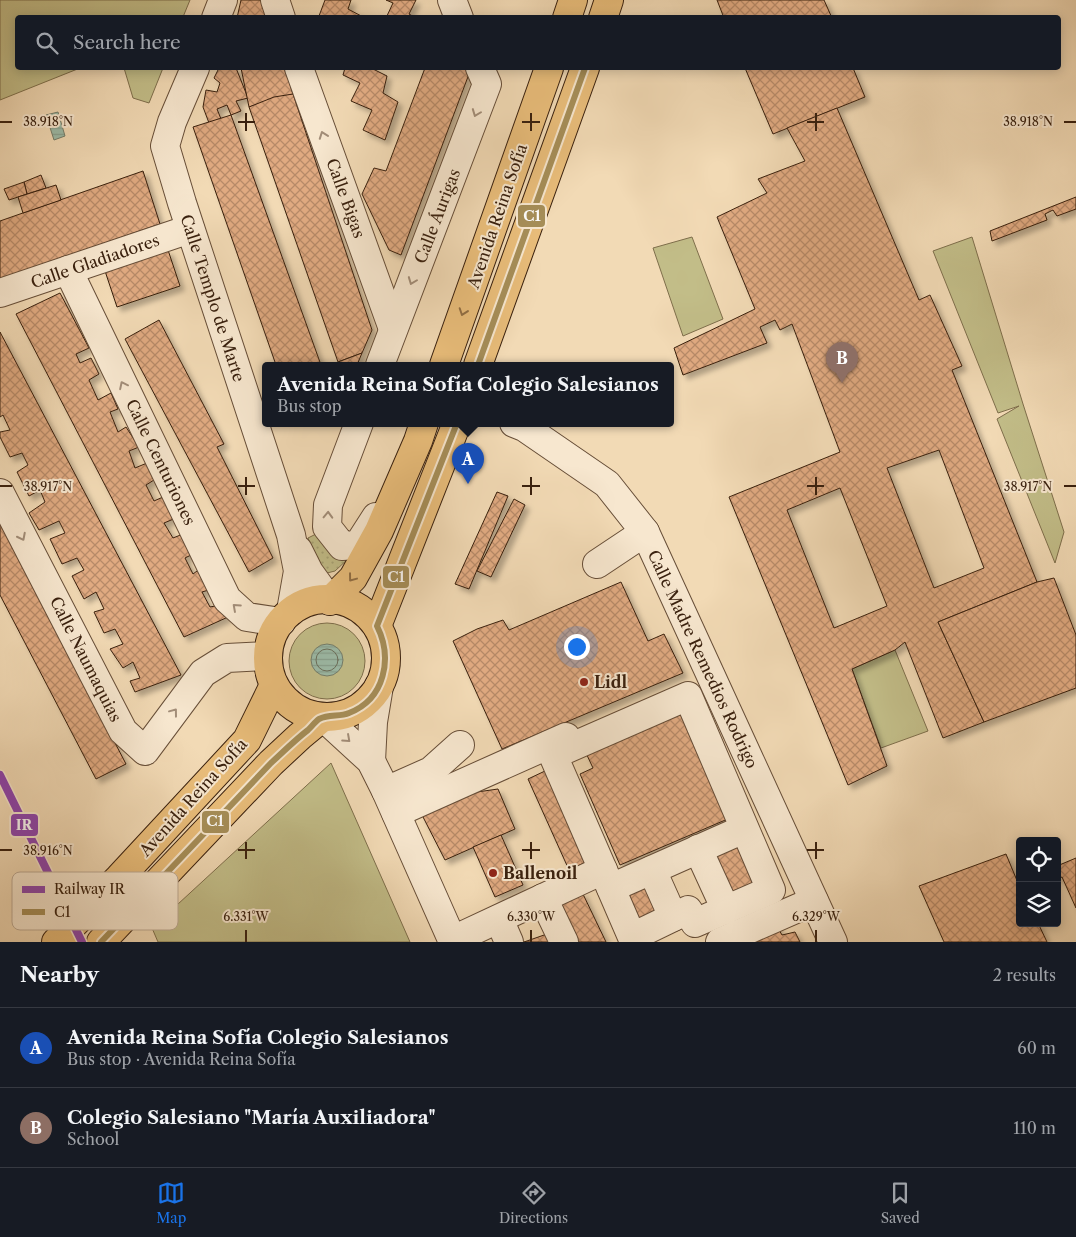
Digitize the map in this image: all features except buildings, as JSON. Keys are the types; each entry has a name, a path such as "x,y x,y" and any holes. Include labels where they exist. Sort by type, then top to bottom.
{"highway":[{"path":"568,15 573,0"},
{"path":"604,15 609,0"},
{"name":"Avenida Reina Sofía","path":"445,362 548,70"},
{"name":"Avenida Reina Sofía","path":"479,362 584,70"},
{"path":"377,626 454,427"},
{"path":"330,601 353,578 379,531 421,432"},
{"path":"325,599 330,601 340,601 367,615 377,626 384,643 386,658 384,673 372,697 359,708 343,715 323,718 304,713 280,695 274,685 268,667 268,656 274,631 286,617 307,603 325,599"},
{"name":"Avenida Reina Sofía","path":"126,872 247,740 274,685"},
{"name":"Avenida Reina Sofía","path":"168,872 271,763 323,718"},
{"name":"Avenida Reina Sofía","path":"56,942 68,930"},
{"name":"Avenida Reina Sofía","path":"101,942 113,930"}],"street":[{"path":"217,15 223,0"},
{"path":"275,0 280,15"},
{"path":"452,0 458,15"},
{"name":"Calle Templo de Marte","path":"194,70 172,122 165,146 190,229 291,535 298,571 286,617"},
{"name":"Calle Bigas","path":"300,70 393,329"},
{"name":"Calle Áurigas","path":"381,362 487,84 481,70"},
{"name":"Calle Gladiadores","path":"0,293 190,229"},
{"name":"Calle Centuriones","path":"68,270 227,599 247,616 286,617"},
{"path":"357,427 328,505 328,527 342,546 358,545 372,524 421,432"},
{"name":"Calle Madre Remedios Rodrigo","path":"524,427 607,484 645,532 833,942"},
{"name":"Calle Naumaquias","path":"0,493 123,731 145,751 203,673 227,658 268,656"},
{"path":"597,564 645,532"},
{"name":"Calle Templo de Marte","path":"291,535 309,572 330,601"},
{"path":"551,750 710,673"},
{"path":"371,761 373,722 379,686"},
{"path":"391,802 551,750 688,696 770,890 695,923 688,910 632,937 551,750"},
{"path":"323,718 371,761 453,941 504,931 543,898 607,879 652,870 744,828"},
{"path":"391,802 431,771 460,745"},
{"path":"698,849 726,910"},
{"path":"652,870 673,917"},
{"path":"543,898 564,942"},
{"path":"720,942 814,901"}],"shaded area":[{"path":"0,0 190,0 184,15 15,15 15,70 75,70 0,100"},
{"path":"125,70 162,70 149,103 133,98"},
{"path":"692,237 723,319 683,336 653,248"},
{"path":"972,237 1064,532 1055,563 997,419 1019,406 998,413 933,251"},
{"path":"316,534 349,558 335,571 323,574 315,561 308,538"},
{"path":"320,623 334,623 348,629 359,640 365,654 362,676 354,688 334,699 320,699 306,693 295,682 289,668 289,654 295,640 306,629"},
{"path":"895,650 928,731 881,748 852,669"},
{"path":"331,763 410,942 158,942 153,930 178,930 178,904"}],"water":[{"path":"58,112 65,136 54,140 46,115"},
{"path":"327,644 333,645 338,649 342,654 342,666 338,671 333,675 327,676 321,675 316,671 312,666 311,660 312,654 316,649 321,645"}],"rail line":[{"name":"IR","path":"0,775 48,872"},
{"name":"IR","path":"76,930 82,942"}],"transit line":[{"name":"C1","path":"479,362 584,70"},
{"name":"C1","path":"167,872 271,763 319,719 346,714 361,707 378,688 385,664 382,638 377,626 455,427"},
{"name":"C1","path":"101,942 112,930"}],"place":[{"name":"Colegio Salesiano \"María Auxiliadora\"","path":"842,383"},
{"name":"Avenida Reina Sofía Colegio Salesianos","path":"468,484"},
{"name":"Lidl","path":"584,682"},
{"name":"Ballenoil","path":"493,873"}]}
